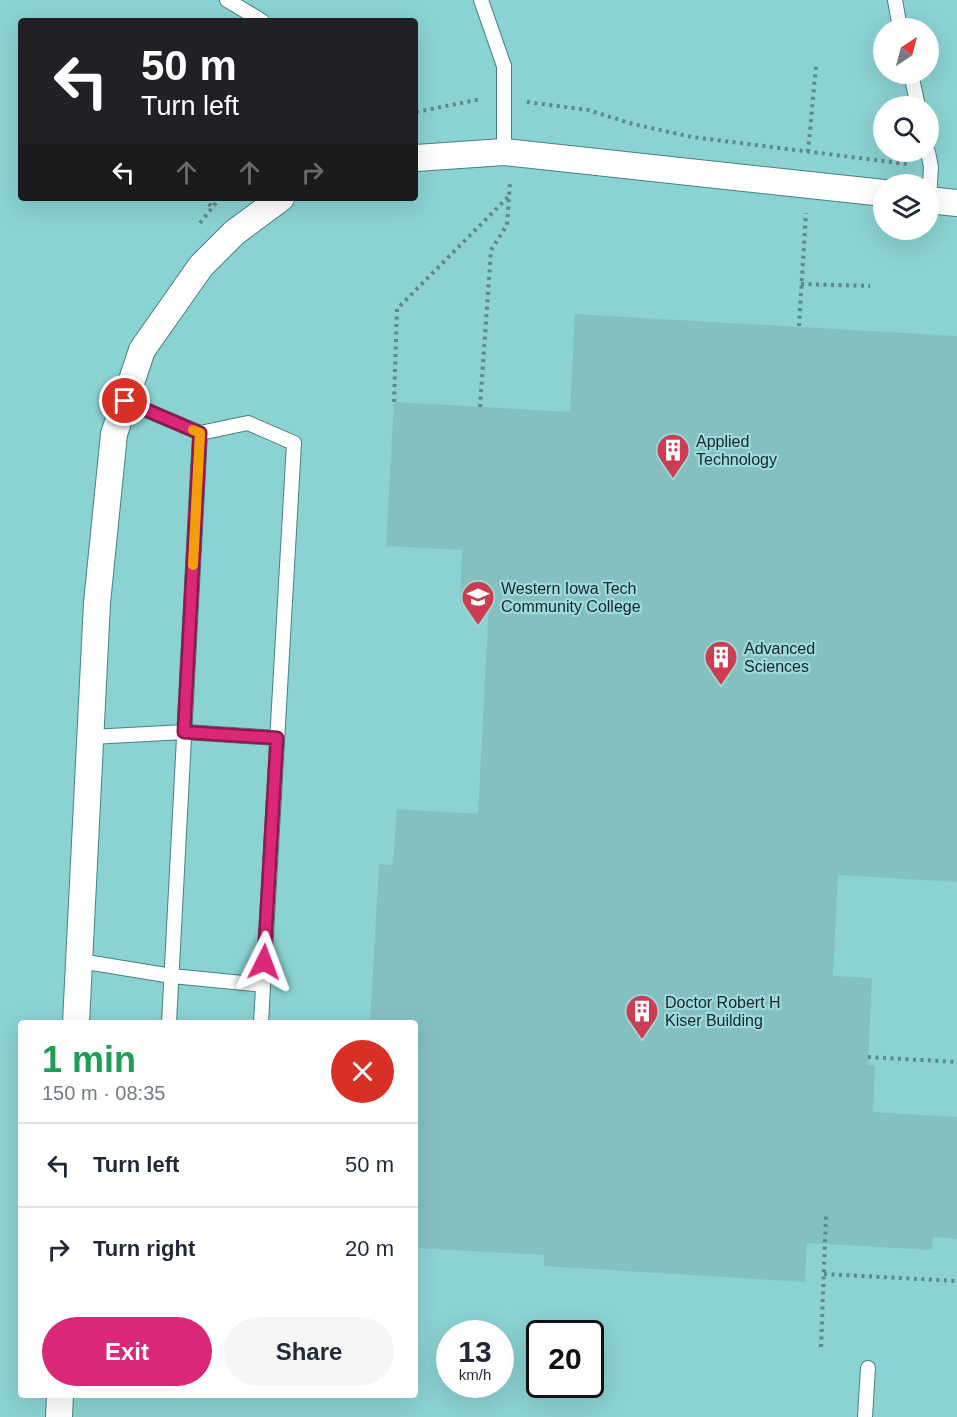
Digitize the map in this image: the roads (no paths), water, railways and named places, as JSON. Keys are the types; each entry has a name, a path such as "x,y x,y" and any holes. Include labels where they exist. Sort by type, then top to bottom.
{"street":[{"path":"418,158 508,152 873,193"},
{"path":"76,1020 97,603 113,445 142,351 201,266 234,233 277,201"},
{"path":"939,201 957,203"},
{"path":"59,1417 60,1398"}],"lane":[{"path":"227,0 257,18"},
{"path":"481,0 504,66 508,152"},
{"path":"895,0 898,18"},
{"path":"125,401 200,433 248,423 294,442 261,1020"},
{"path":"169,1020 200,433"},
{"path":"91,737 184,732 277,738"},
{"path":"80,961 172,976 263,984"},
{"path":"865,1417 868,1368"}],"place":[{"name":"Applied Technology","path":"673,479"},
{"name":"Western Iowa Tech Community College","path":"478,626"},
{"name":"Advanced Sciences","path":"721,686"},
{"name":"Doctor Robert H Kiser Building","path":"642,1040"}]}
